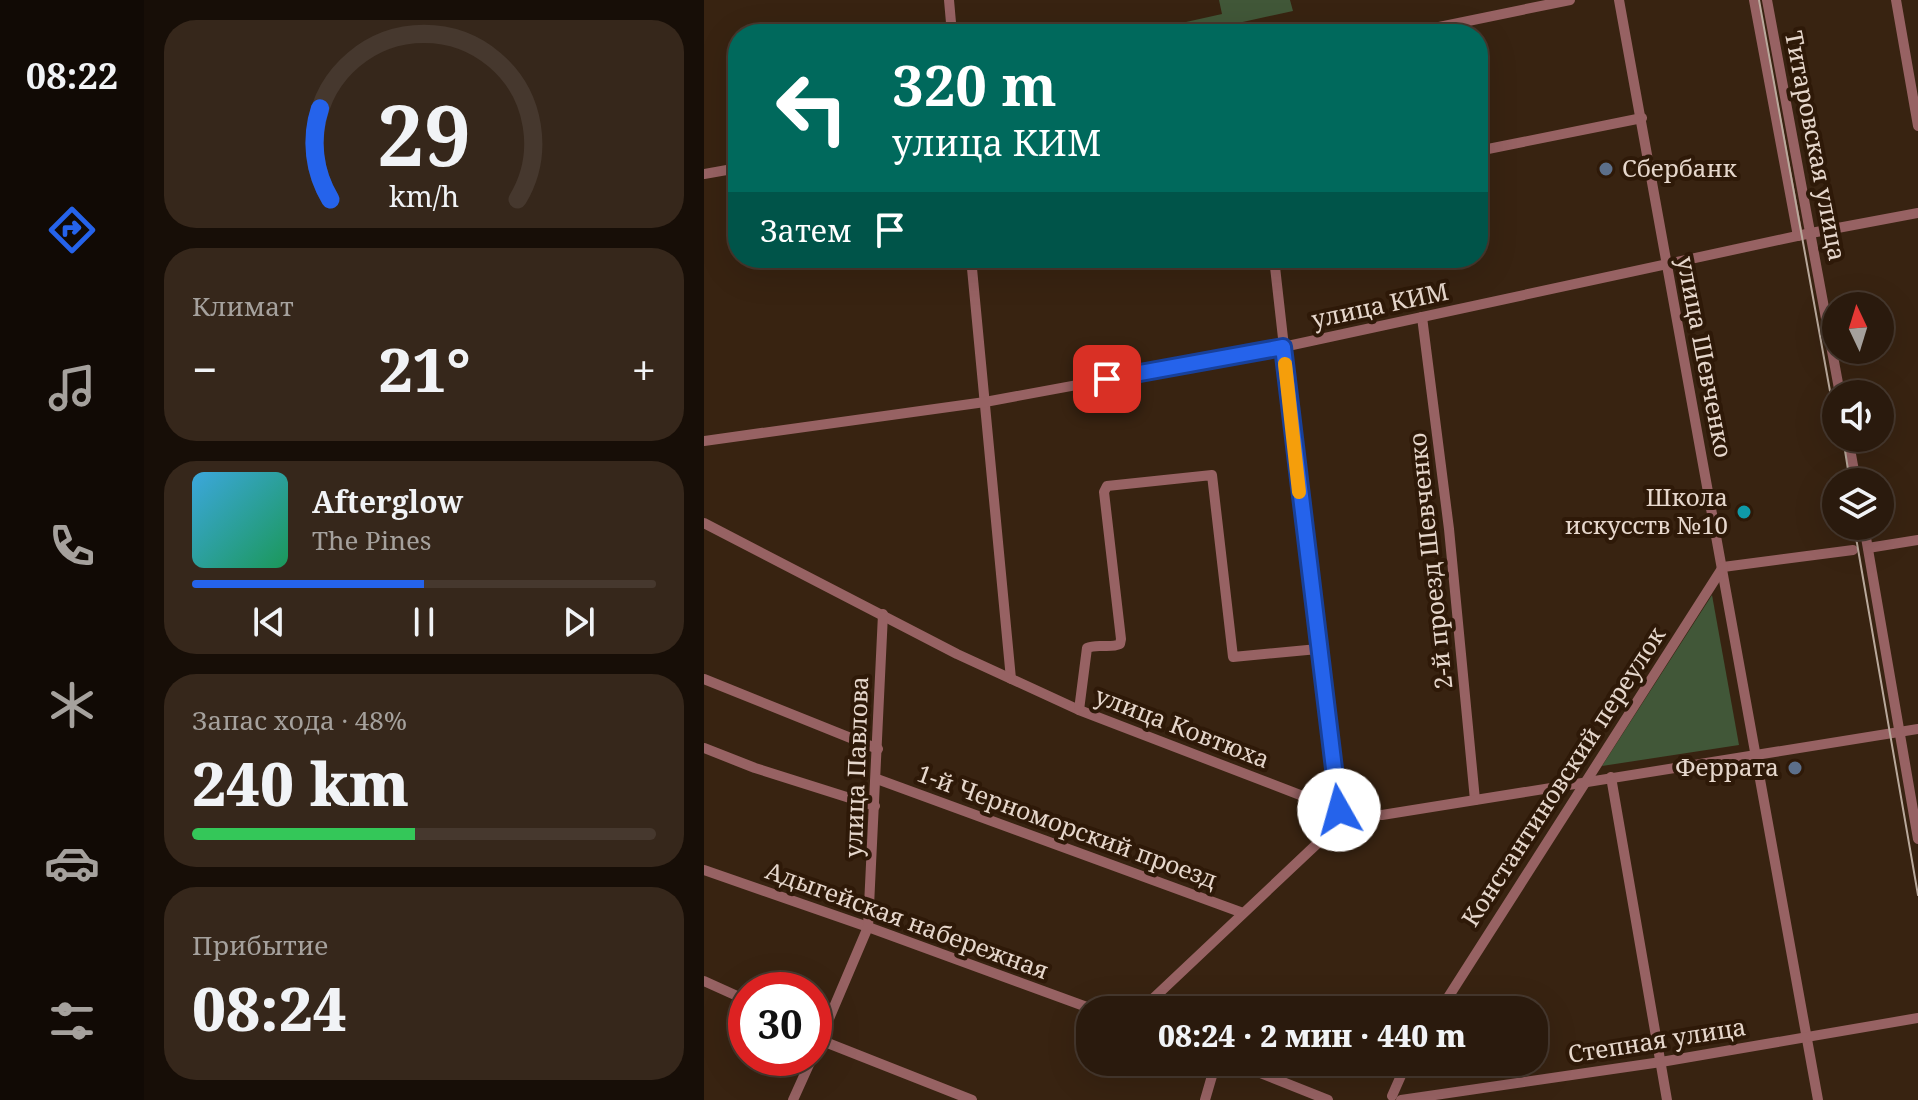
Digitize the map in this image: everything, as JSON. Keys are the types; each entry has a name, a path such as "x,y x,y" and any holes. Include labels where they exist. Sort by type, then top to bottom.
{"street":[{"path":"949,0 951,24"},
{"path":"1454,24 1570,0"},
{"name":"улица Шевченко","path":"1619,0 1818,1100"},
{"name":"Титаровская улица","path":"1754,0 1798,236"},
{"name":"Титаровская улица","path":"1767,0 1837,380"},
{"path":"1896,0 1918,126"},
{"path":"1488,149 1642,118"},
{"path":"704,174 728,170"},
{"name":"улица КИМ","path":"704,441 985,402 1283,347 1811,233 1918,213"},
{"path":"972,268 1011,679"},
{"path":"1156,996 1320,841 1339,810 1275,268"},
{"name":"2-й проезд Шевченко","path":"1422,317 1449,529 1475,800"},
{"path":"1079,710 1087,648 1114,647 1120,644 1121,639 1104,492 1107,486 1212,475 1233,657 1318,649"},
{"name":"улица Ковтюха","path":"704,523 957,654 1079,710 1339,810 1361,815 1382,815 1918,729"},
{"path":"1867,540 1918,839"},
{"path":"1868,548 1918,540"},
{"path":"1723,567 1853,550"},
{"name":"Константиновский переулок","path":"1449,996 1723,567"},
{"name":"улица Павлова","path":"832,1006 868,927 883,614"},
{"path":"704,679 878,749"},
{"path":"704,748 755,768 875,806"},
{"path":"1611,777 1667,1100"},
{"name":"1-й Черноморский проезд","path":"877,779 1243,913"},
{"name":"Адыгейская набережная","path":"704,870 1076,1003"},
{"path":"704,981 728,992"},
{"name":"Степная улица","path":"1396,1098 1661,1062 1918,1018"},
{"path":"832,1040 972,1100"},
{"name":"улица Павлова","path":"793,1100 804,1076"},
{"path":"1205,1100 1212,1076"},
{"path":"1268,1076 1328,1100"},
{"path":"1396,1098 1403,1076"}],"green space":[{"path":"1219,0 1290,0 1293,11 1234,24 1177,24 1222,14"},
{"path":"1712,595 1739,745 1602,766"}],"tram line":[{"path":"1759,0 1828,380"},
{"path":"1845,452 1848,468"},
{"path":"1856,540 1918,895"}],"slow traffic":[{"path":"1285,364 1299,492"}],"place":[{"name":"Сбербанк","path":"1606,169"},
{"name":"Школа искусств №10","path":"1744,512"},
{"name":"Феррата","path":"1795,768"}],"route":[{"path":"1107,379 1283,347 1339,810"}]}
